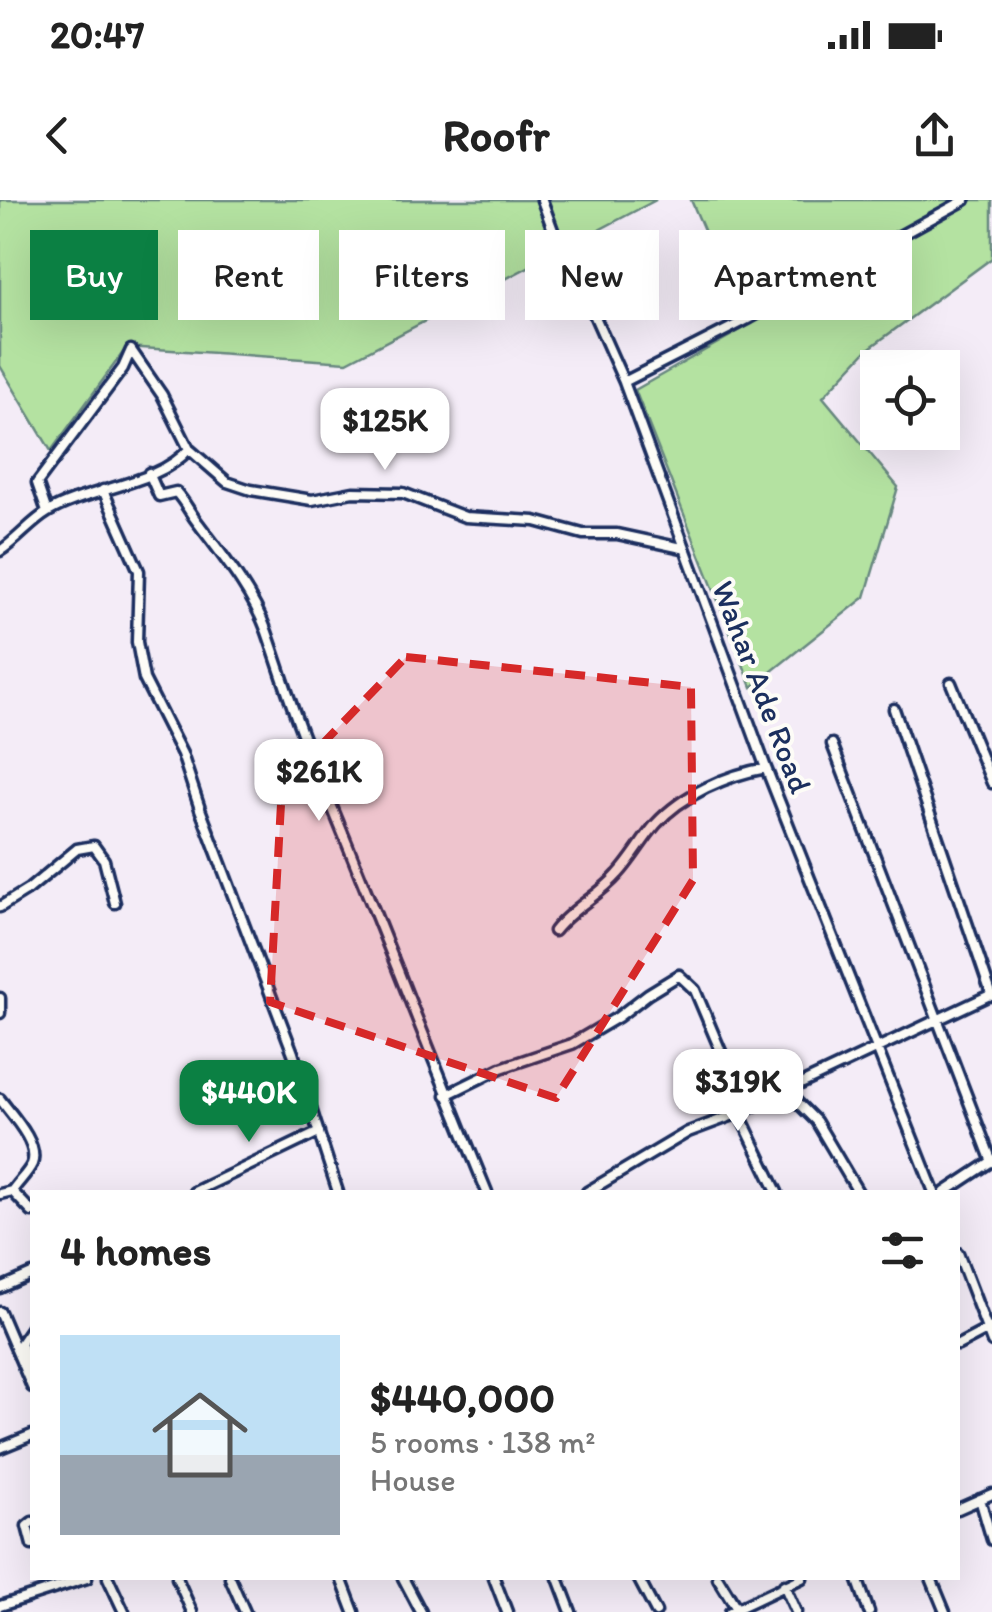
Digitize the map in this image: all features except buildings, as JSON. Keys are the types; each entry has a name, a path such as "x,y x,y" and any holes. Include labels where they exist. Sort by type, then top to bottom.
{"street":[{"name":"Wahar Ade Road","path":"542,200 562,254 624,382 766,768 933,1190"},
{"path":"624,382 965,200"},
{"path":"47,512 37,483 124,368 132,350 167,404 189,449 212,472 251,490 312,500 354,492 403,494 465,516 536,522 583,534 617,534 682,548"},
{"path":"0,551 47,512 148,474 180,459 189,449"},
{"path":"148,474 159,496 176,492 188,505 230,564 266,630 310,756 486,1190"},
{"path":"103,490 139,571 137,642 144,679 182,754 293,1052 337,1190"},
{"path":"951,683 992,782"},
{"path":"590,1190 688,1132 992,995 894,709"},
{"path":"832,744 992,1162 947,1190"},
{"path":"554,931 572,911 620,873 654,826 687,798 766,768"},
{"path":"0,907 29,890 77,849 94,846 104,860 115,902"},
{"path":"446,1094 501,1068 572,1044 679,975 695,990 722,1054 759,1102"},
{"path":"0,998 0,1013"},
{"path":"784,1089 816,1121 857,1190"},
{"path":"0,1099 26,1132 35,1152 32,1166 12,1190 0,1194"},
{"path":"739,1112 776,1190"},
{"path":"198,1190 319,1132"},
{"path":"12,1190 30,1210"},
{"path":"960,1258 990,1328 992,1342"},
{"path":"0,1288 30,1275"},
{"path":"0,1312 30,1383"},
{"path":"960,1343 990,1328"},
{"path":"30,1331 21,1343 30,1372"},
{"path":"0,1448 30,1437"},
{"path":"960,1508 992,1494"},
{"path":"980,1499 992,1540"},
{"path":"46,1580 50,1590"},
{"path":"0,1606 81,1580"},
{"path":"109,1580 124,1612"},
{"path":"178,1580 192,1612"},
{"path":"231,1580 245,1612"},
{"path":"342,1580 354,1612"},
{"path":"403,1580 421,1612"},
{"path":"495,1580 507,1612"},
{"path":"559,1580 571,1612"},
{"path":"639,1580 656,1612"},
{"path":"719,1580 733,1610 792,1580 796,1612"},
{"path":"858,1580 869,1612"},
{"path":"932,1580 944,1612"}],"highlighted area":[{"path":"406,657 691,687 693,880 556,1098 270,1002 282,786"}],"green space":[{"path":"0,200 656,200 599,230 525,230 525,269 505,279 505,230 339,230 339,320 427,320 347,362 127,347 51,451 0,366"},
{"path":"691,200 992,200 992,258 912,317 912,230 704,230"},
{"path":"743,320 908,320 867,350 860,350 860,357 823,397 860,441 860,450 867,450 898,487 865,597 752,687 635,390 746,327"}]}
